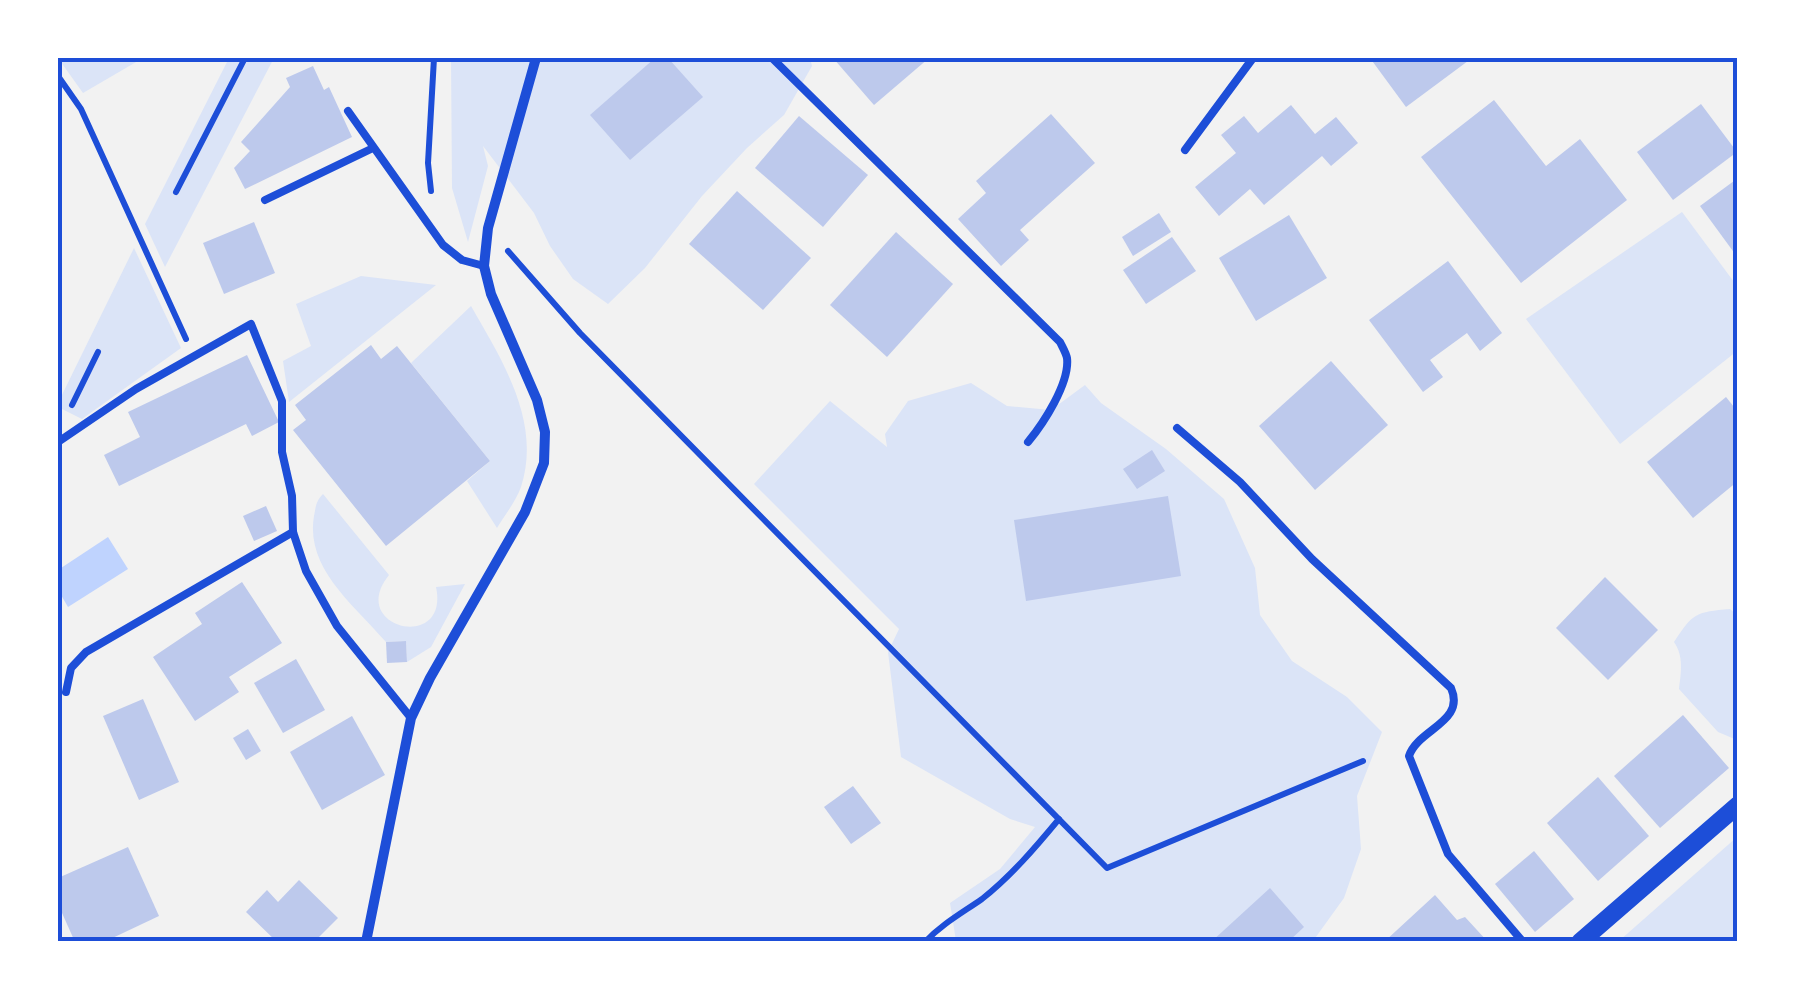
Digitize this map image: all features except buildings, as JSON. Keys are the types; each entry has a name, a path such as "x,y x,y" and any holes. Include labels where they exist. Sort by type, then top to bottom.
{"street":[{"path":"366,942 411,718 526,512 544,463 545,432 537,400 491,294 484,266 488,228 536,58"},
{"path":"1580,942 1738,805"}],"lane":[{"path":"772,58 1060,342 1068,359 1062,384 1041,426 1028,442"},
{"path":"1185,150 1252,58"},
{"path":"348,111 451,254 484,266"},
{"path":"265,200 373,148"},
{"path":"58,442 136,388 251,324 282,401 282,452 292,496 293,532 306,572 325,608 365,664 411,718"},
{"path":"1177,428 1240,482 1312,558 1451,688 1455,704 1450,714 1416,742 1410,756 1448,854 1522,942"},
{"path":"66,692 71,668 86,652 293,532"}],"path":[{"path":"176,192 245,58"},
{"path":"434,58 428,164 434,234"},
{"path":"58,76 81,109 195,357"},
{"path":"488,228 580,333 1108,868 1364,761"},
{"path":"66,417 98,352"},
{"path":"924,942 1025,860 1060,819"}],"shaded area":[{"path":"58,58 143,58 83,93"},
{"path":"229,58 274,58 165,267 145,224"},
{"path":"451,58 810,58 812,66 784,115 702,196 645,268 608,304 573,279 550,246 534,213 483,146 488,166 468,242 452,188"},
{"path":"1682,212 1737,286 1737,351 1620,444 1526,319"},
{"path":"134,248 181,348 82,419 58,407 58,403"},
{"path":"361,276 436,285 289,402 283,361 311,346 296,304"},
{"path":"471,306 516,392 526,439 521,487 497,528 467,481 490,461 411,363"},
{"path":"971,383 1007,406 1051,410 1085,385 1101,403 1166,449 1224,499 1255,568 1260,615 1292,661 1347,697 1382,732 1357,796 1361,849 1344,898 1313,941 956,941 950,903 1000,869 1035,827 1010,819 901,757 888,652 899,629 754,484 830,401 887,447 885,434 908,401"},
{"path":"323,494 389,575 379,593 380,609 389,619 402,626 416,626 429,620 436,608 436,587 465,584 431,647 407,662 406,641 386,642 324,569 313,535 316,506"},
{"path":"1730,609 1737,615 1737,740 1718,732 1679,689 1681,659 1674,642 1696,616"},
{"path":"1737,837 1737,941 1619,941"}],"water":[{"path":"108,537 128,569 68,607 58,590 58,570"}]}
